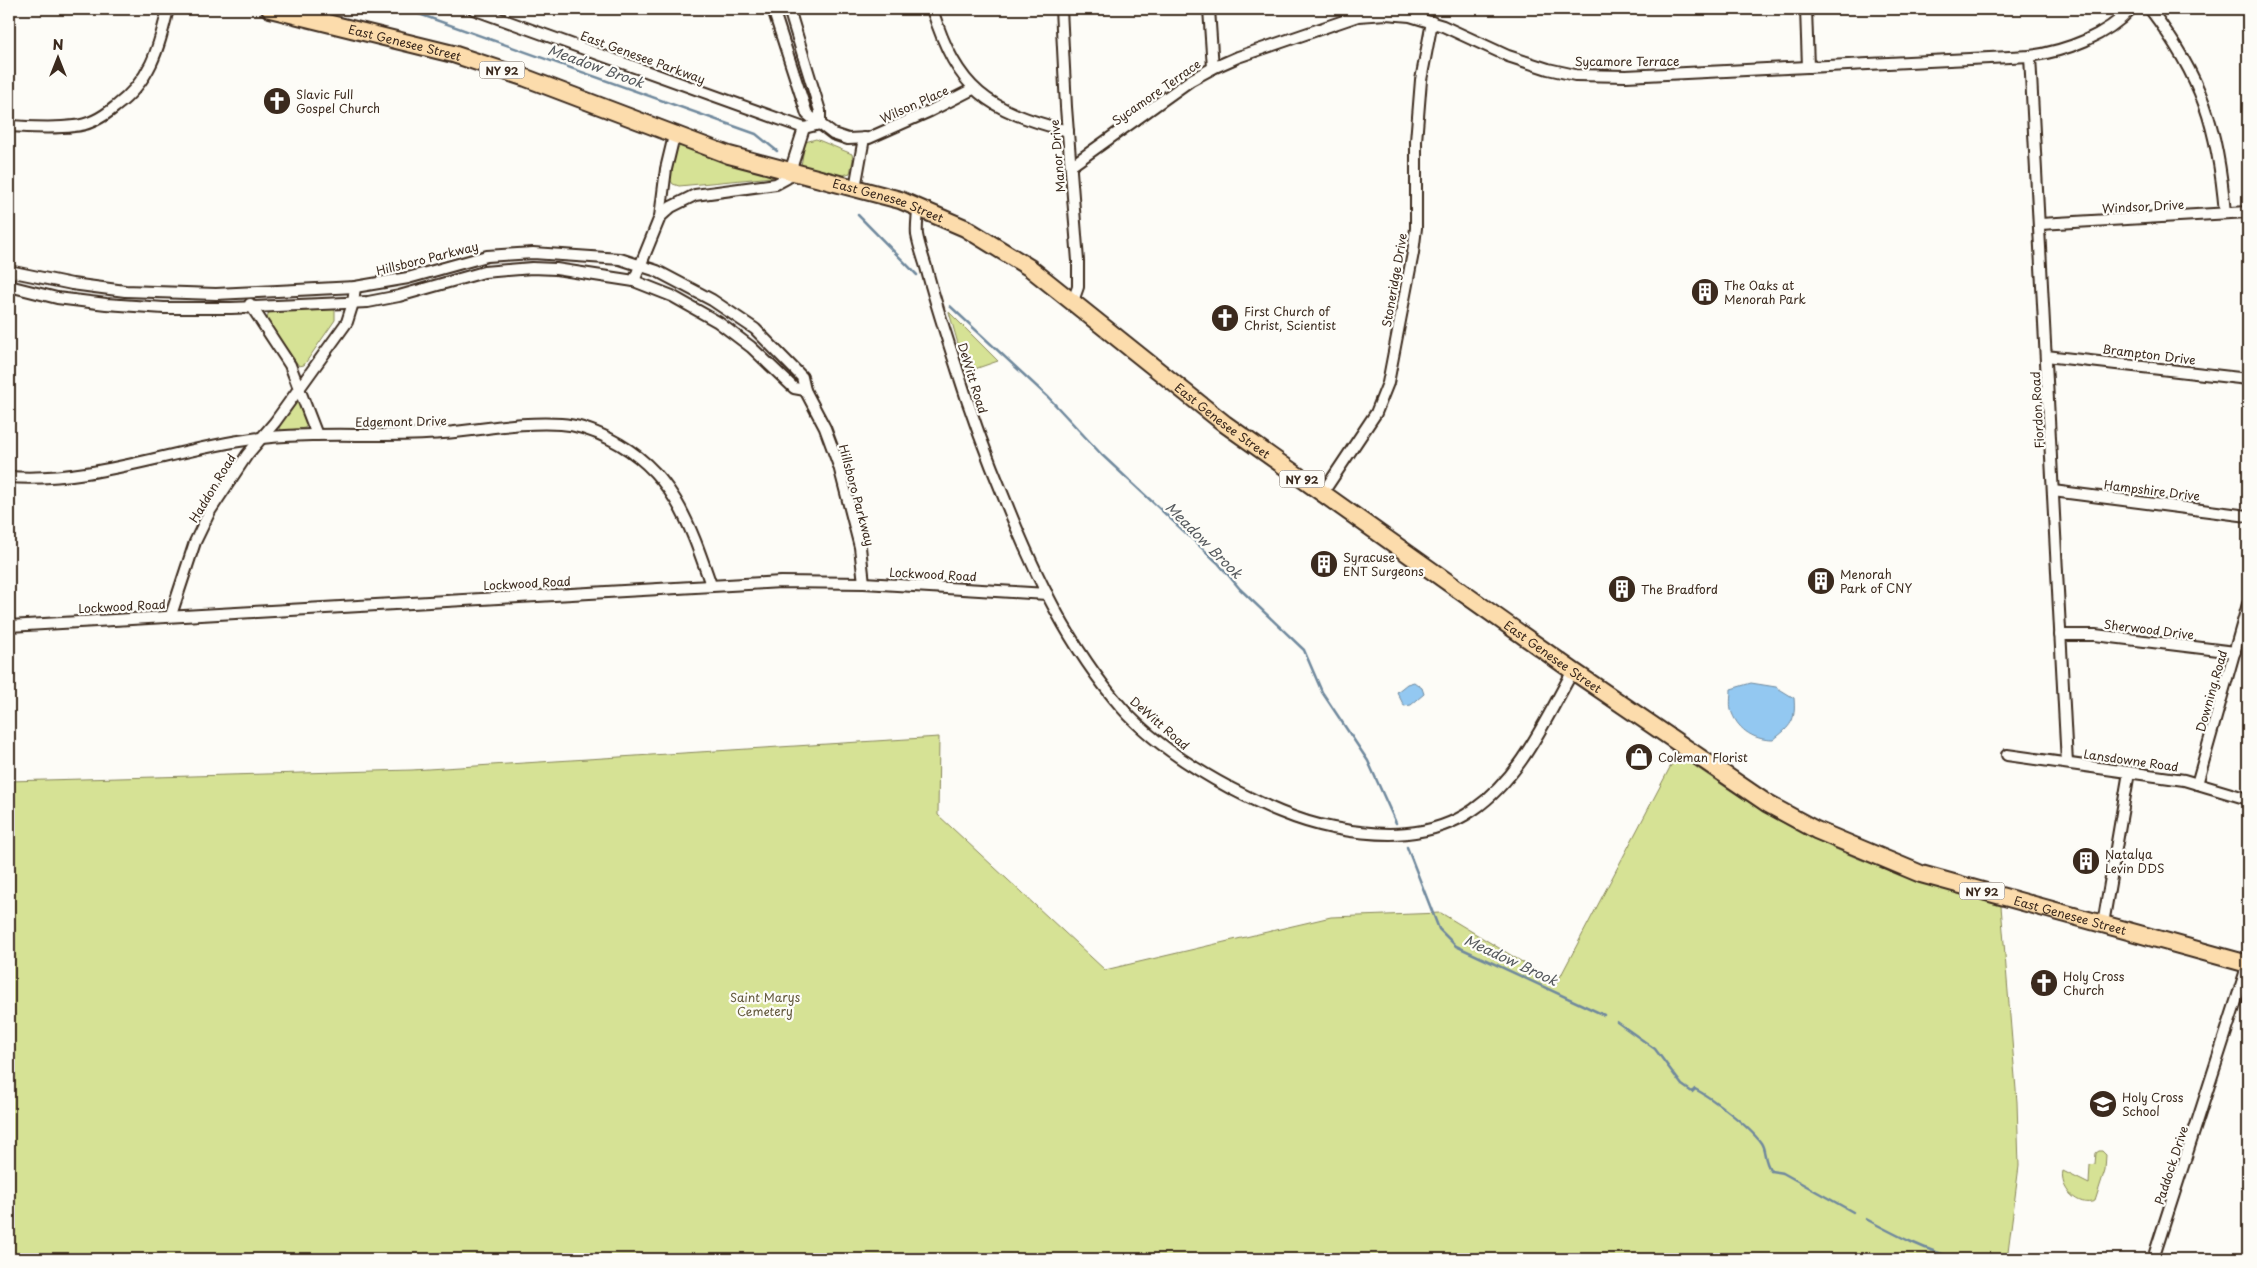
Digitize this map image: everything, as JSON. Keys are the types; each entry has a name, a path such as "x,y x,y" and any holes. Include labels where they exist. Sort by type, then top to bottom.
{"main road":[{"name":"East Genesee Street","path":"270,9 325,15 452,54 526,78 729,156 855,188 918,207 965,228 1003,250 1073,301 1225,424 1322,494 1573,671 1768,804 1816,830 1921,874 2248,964"}],"street":[{"path":"9,126 46,128 76,126 105,115 127,99 140,86 149,71 160,46 168,9"},
{"name":"East Genesee Parkway","path":"473,9 804,128"},
{"path":"773,9 807,114 833,134 848,139 864,138 855,188"},
{"path":"790,9 820,111 820,124"},
{"path":"932,9 952,59 973,89 991,103 1032,122 1068,131"},
{"name":"Manor Drive","path":"1061,9 1078,265 1078,287 1073,301"},
{"path":"1209,9 1213,68"},
{"path":"1806,9 1808,67"},
{"name":"Sycamore Terrace","path":"1072,166 1191,80 1238,57 1348,14 1410,16 1432,22 1508,56 1548,69 1575,75 1626,76 2030,56 2074,45 2100,32 2131,9"},
{"path":"2150,9 2169,34 2204,101 2215,135 2222,168 2226,213"},
{"name":"Stoneridge Drive","path":"1322,494 1366,430 1376,413 1388,382 1413,253 1416,228 1416,142 1419,98 1432,22"},
{"name":"Fiordon Road","path":"2030,56 2067,763"},
{"name":"Wilson Place","path":"864,138 938,108 973,89"},
{"path":"660,217 671,207 686,198 776,184 787,178 804,128 820,124"},
{"path":"634,281 660,217 666,169 674,136"},
{"name":"DeWitt Road","path":"918,207 917,234 929,281 973,421 1018,533 1070,638 1088,665 1124,710 1161,744 1202,773 1248,798 1291,817 1352,832 1394,835 1418,833 1462,817 1501,787 1524,758 1573,671"},
{"name":"Windsor Drive","path":"2040,224 2248,212"},
{"name":"Hillsboro Parkway","path":"9,271 72,284 125,291 243,293 355,287 408,278 487,256 532,253 610,258 657,271 712,300 755,329 802,377 805,390 825,428 839,466 860,547 864,583"},
{"path":"9,286 57,298 106,304 164,308 252,307 368,302 502,270 556,269 634,281 672,296 718,322 751,347 794,388 805,390"},
{"name":"Haddon Road","path":"171,615 194,542 210,511 247,455 300,387 346,322 353,303 355,287"},
{"path":"243,293 290,365 317,435"},
{"name":"Brampton Drive","path":"2046,356 2248,379"},
{"name":"Edgemont Drive","path":"9,477 60,476 114,468 205,447 261,438 442,433 526,424 569,424 600,434 638,455 659,476 676,498 693,533 711,585"},
{"name":"Hampshire Drive","path":"2053,491 2248,516"},
{"name":"Lockwood Road","path":"9,626 171,615 781,582 864,583 1047,594"},
{"name":"Downing Road","path":"2197,784 2248,604"},
{"name":"Sherwood Drive","path":"2060,635 2095,635 2235,652"},
{"name":"Lansdowne Road","path":"2007,755 2129,772 2197,784 2248,799"},
{"path":"2103,924 2129,772"},
{"name":"Paddock Drive","path":"2153,1259 2248,964"}],"green space":[{"path":"816,139 852,154 853,160 850,173 840,176 801,166 805,142"},
{"path":"682,146 773,177 679,186 673,184 669,178 675,148"},
{"path":"332,307 335,311 335,320 304,365 299,366 267,321 268,314 274,309"},
{"path":"949,312 998,361 966,372"},
{"path":"297,398 307,424 305,428 281,431 279,427"},
{"name":"Saint Marys Cemetery","path":"939,737 938,815 1105,970 1331,917 1441,913 1557,983 1677,754 1760,809 1794,829 1835,849 1881,868 2001,906 2017,1102 2019,1166 2007,1259 9,1259 9,781 412,770"},
{"path":"2099,1151 2106,1155 2105,1170 2095,1201 2082,1202 2067,1190 2064,1184 2063,1171 2089,1184 2090,1165 2095,1164 2096,1153"}],"water":[{"path":"1414,682 1422,688 1424,694 1411,705 1404,706 1397,692 1407,684"},
{"path":"1751,683 1776,687 1794,698 1794,712 1791,722 1773,740 1766,740 1748,733 1739,725 1731,711 1731,689"}],"waterway":[{"name":"Meadow Brook","path":"405,9 756,134 777,151"},
{"name":"Meadow Brook","path":"858,215 917,275"},
{"name":"Meadow Brook","path":"950,306 1048,397 1102,455 1218,563 1240,589 1304,650 1322,692 1368,761 1396,823"},
{"name":"Meadow Brook","path":"1407,847 1439,929 1456,946 1604,1015"},
{"name":"Meadow Brook","path":"1617,1022 1655,1049 1682,1085 1692,1092 1695,1089 1711,1099 1756,1136 1763,1146 1771,1171 1783,1173 1853,1212"},
{"name":"Meadow Brook","path":"1866,1219 1923,1247 1959,1259"}],"place":[{"name":"Slavic Full Gospel Church","path":"277,101"},
{"name":"The Oaks at Menorah Park","path":"1705,292"},
{"name":"First Church of Christ, Scientist","path":"1225,318"},
{"name":"Syracuse ENT Surgeons","path":"1324,564"},
{"name":"Menorah Park of CNY","path":"1821,581"},
{"name":"The Bradford","path":"1622,589"},
{"name":"Coleman Florist","path":"1639,757"},
{"name":"Natalya Levin DDS","path":"2086,861"},
{"name":"Holy Cross Church","path":"2044,983"},
{"name":"Holy Cross School","path":"2103,1104"}]}
